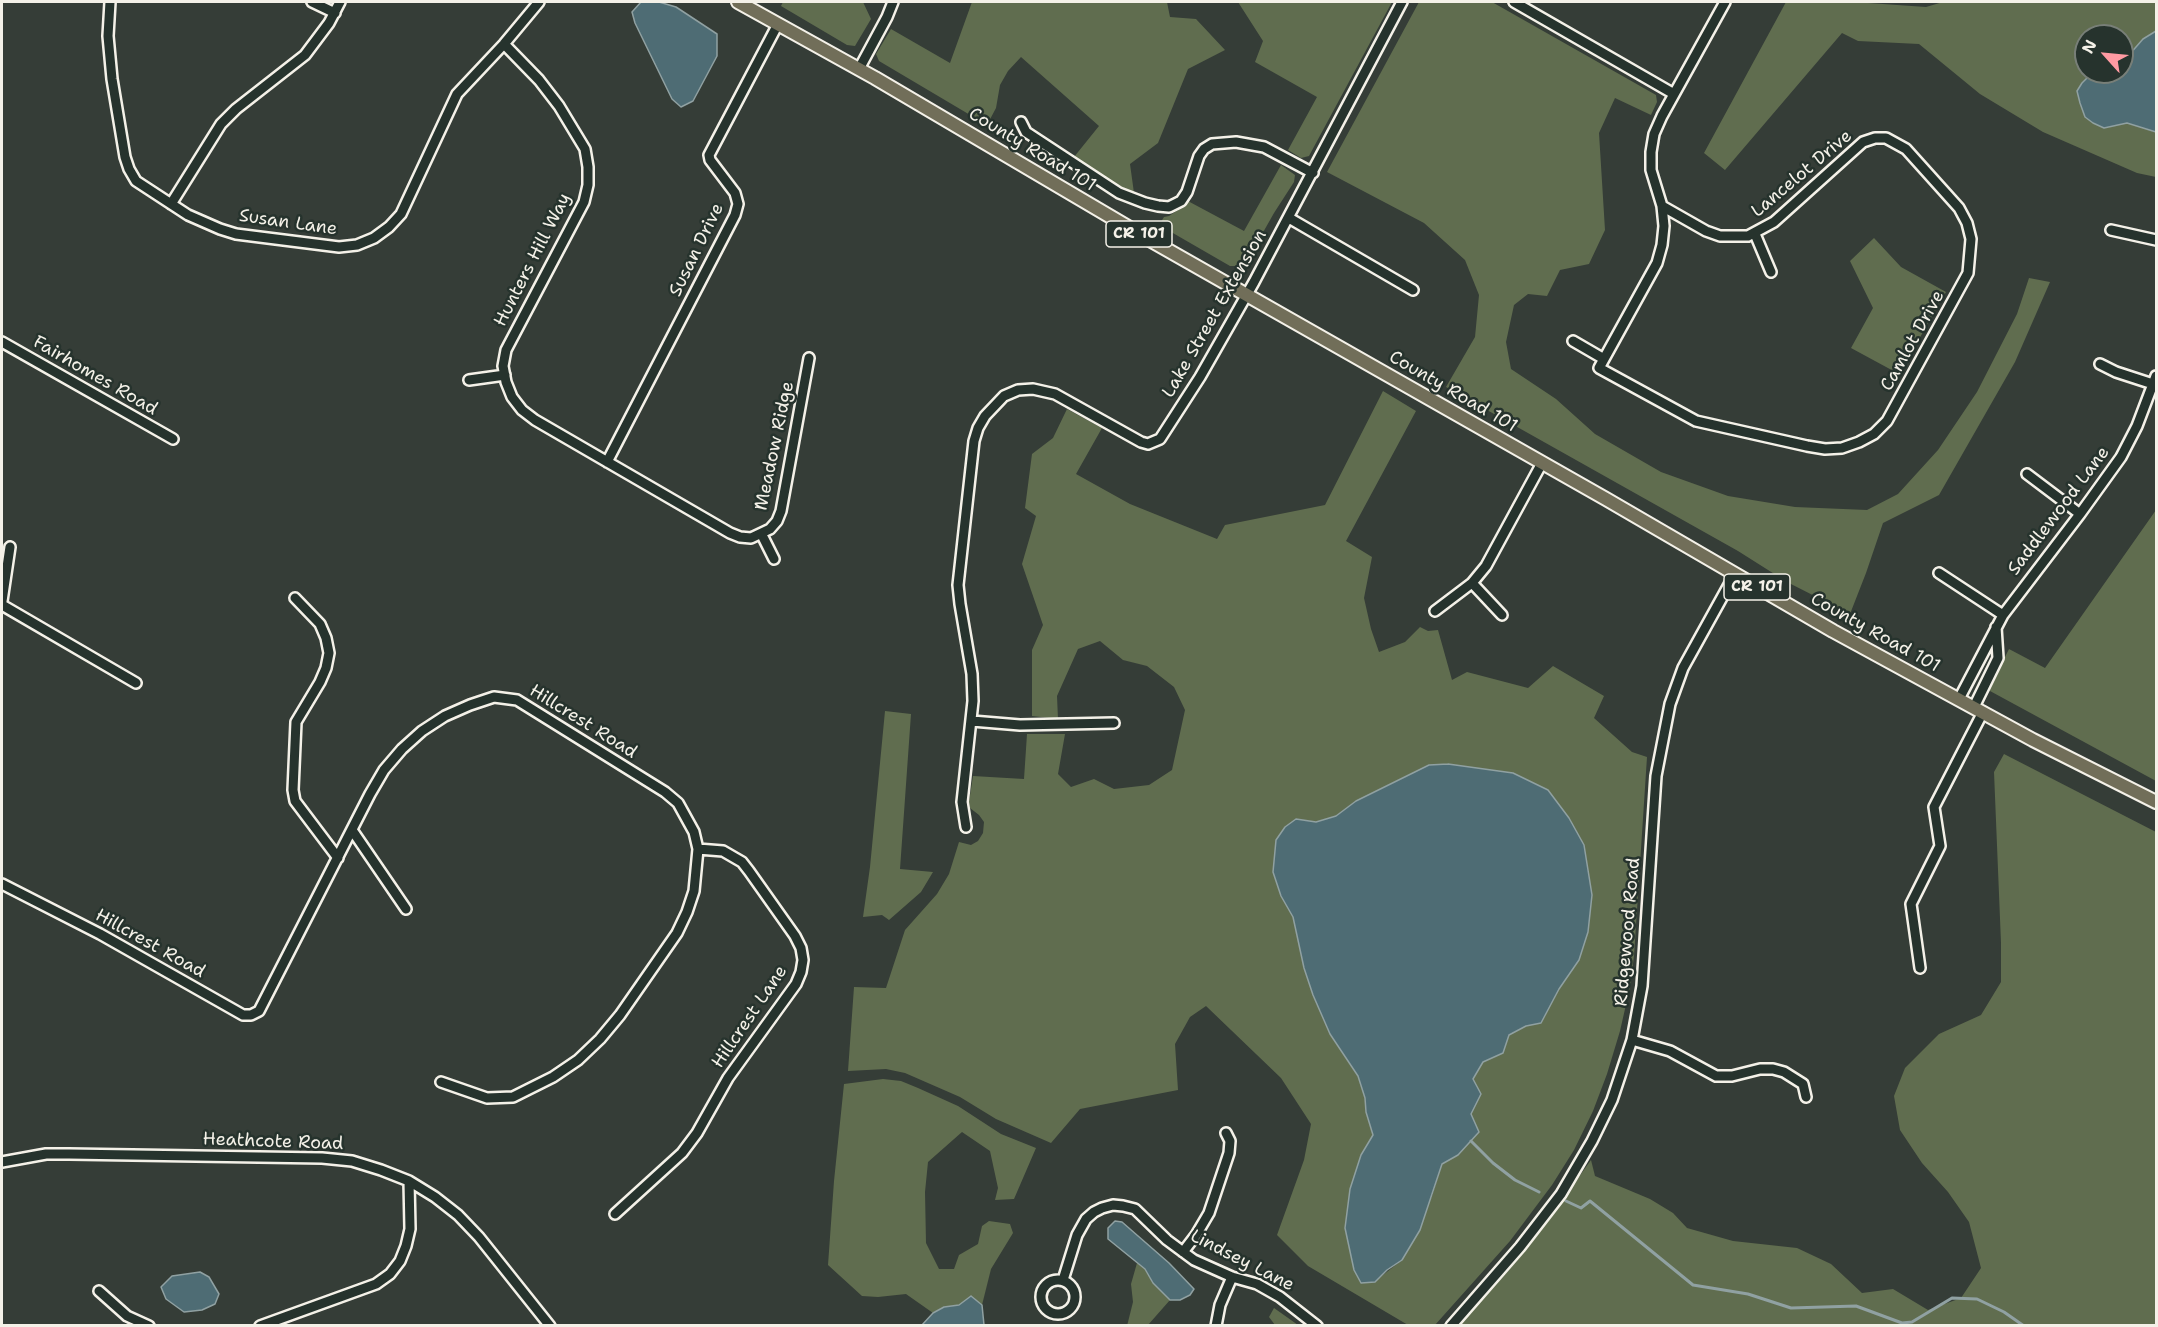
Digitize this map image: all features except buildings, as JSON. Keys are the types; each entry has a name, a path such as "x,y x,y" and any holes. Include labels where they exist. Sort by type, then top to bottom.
{"main road":[{"name":"County Road 101","path":"738,2 859,69 1113,219 1833,631 2093,771 2157,802"}],"street":[{"name":"Susan Lane","path":"110,2 108,36 110,66 125,157 136,181 204,223 236,234 339,247 357,245 374,238 401,214 457,94 504,44 539,2"},
{"path":"312,2 334,13"},
{"path":"171,204 221,124 236,109 305,55 318,40 340,2"},
{"path":"859,69 893,2"},
{"name":"Lake Street Extension","path":"972,721 972,674 958,585 974,441 985,416 1004,396 1018,390 1033,388 1055,393 1141,442 1154,443 1160,439 1247,294 1402,2"},
{"path":"1514,2 1674,94"},
{"path":"1573,341 1604,359 1657,264 1664,226 1662,206 1652,170 1651,152 1654,134 1725,2"},
{"name":"Susan Drive","path":"607,462 735,215 738,204 735,193 710,160 709,155 778,24"},
{"name":"Hunters Hill Way","path":"504,44 539,80 577,133 585,149 588,176 588,185 580,210 512,334 506,350 503,366 512,397 522,410 535,420 730,533 751,538 762,534"},
{"path":"1021,122 1026,132 1119,193 1144,203 1169,207 1180,201 1187,192 1204,149 1212,144 1236,142 1264,147 1313,172"},
{"name":"Lancelot Drive","path":"1662,206 1706,231 1720,236 1755,234 1774,222 1854,148 1875,138 1886,138 1906,149 1948,195"},
{"name":"Camlot Drive","path":"1604,359 1599,368 1696,421 1807,446 1842,448 1859,442 1874,434 1887,421 1968,273 1971,239 1963,215 1948,195"},
{"path":"1289,218 1413,290"},
{"path":"2111,230 2157,240"},
{"path":"1755,234 1771,272"},
{"name":"Fairhomes Road","path":"2,342 172,440"},
{"name":"Meadow Ridge","path":"762,534 777,521 781,511 809,358"},
{"path":"2100,364 2116,372 2156,382"},
{"path":"469,380 505,375"},
{"name":"Saddlewood Lane","path":"1959,699 2002,615 2121,457 2156,382"},
{"path":"1435,611 1472,583 1498,547 1542,463"},
{"path":"2027,474 2080,514"},
{"path":"762,534 774,559"},
{"path":"10,547 2,603 136,682"},
{"path":"1939,573 2002,615"},
{"name":"Ridgewood Road","path":"1451,1326 1520,1247 1561,1194 1602,1121 1632,1040 1644,969 1653,822 1662,738 1670,704 1683,668 1736,574"},
{"path":"1472,583 1502,615"},
{"path":"295,598 320,624 329,653 320,682 296,722 293,790 295,801 338,858"},
{"path":"1920,968 1911,904 1940,846 1934,807 1978,710 1998,658 1996,627"},
{"name":"Hillcrest Road","path":"2,884 100,934 243,1015 252,1015 259,1011 384,770 422,731 445,716 494,697 517,700 665,792 678,803 687,818 698,849 694,891 687,912 676,933 620,1015 585,1053 553,1077 513,1097 487,1098 441,1082"},
{"path":"966,827 962,802 972,721 1020,725 1114,723"},
{"path":"352,830 406,909"},
{"name":"Hillcrest Lane","path":"615,1214 682,1153 697,1133 728,1078 796,984 801,972 803,960 801,948 795,936 742,862 723,851 698,849"},
{"path":"1632,1040 1670,1051 1716,1076 1732,1076 1760,1069 1784,1072 1803,1084 1806,1097"},
{"path":"1183,1252 1200,1230 1209,1213 1229,1153 1230,1141 1226,1133"},
{"name":"Heathcote Road","path":"2,1162 46,1154 322,1158 352,1161 409,1181 458,1215 479,1237 550,1326"},
{"path":"260,1326 376,1284 390,1274 400,1261 410,1230 409,1181"},
{"name":"Lindsey Lane","path":"1063,1281 1080,1228 1094,1212 1113,1205 1136,1209 1183,1252 1208,1267 1257,1284 1280,1297 1317,1326"},
{"path":"1216,1326 1220,1305 1232,1277"},
{"path":"99,1291 127,1316 149,1326"}],"green space":[{"path":"783,2 863,2 871,19 855,46 847,45 781,6"},
{"path":"972,2 1167,2 1170,17 1196,19 1225,50 1188,69 1158,143 1130,164 1134,193 1119,187 1074,157 1099,126 1021,57 1008,71 1000,85 996,108 987,125 879,61 876,54 891,29 950,63"},
{"path":"1238,2 1392,2 1309,156 1301,158 1288,150 1317,97 1255,62 1263,41"},
{"path":"1419,2 1492,2 1656,95 1657,102 1651,115 1615,98 1599,133 1605,230 1589,264 1560,270 1547,296 1528,294 1514,305 1506,342 1511,369 1556,399 1595,434 1661,472 1728,496 1795,507 1867,510 1898,494 1938,450 1977,392 2017,314 2029,278 2050,282 2015,362 1939,495 1883,523 1850,614 1787,582 1738,551 1446,387 1475,337 1479,295 1465,260 1424,223 1327,172"},
{"path":"1786,2 1854,2 1926,7 1943,2 2156,2 2156,31 2143,39 2134,49 2134,24 2074,24 2074,84 2083,84 2077,91 2085,117 2104,128 2127,123 2156,132 2156,177 2137,173 2043,132 1980,94 1919,44 1858,41 1842,33 1725,170 1704,153"},
{"path":"1281,165 1295,175 1294,182 1244,266 1230,266 1159,225 1164,217 1178,210 1186,200 1244,231"},
{"path":"1874,238 1901,267 1946,292 1899,374 1851,348 1873,308 1850,261"},
{"path":"1383,391 1416,411 1346,541 1372,557 1364,598 1379,652 1405,642 1420,627 1428,631 1438,630 1452,680 1467,672 1528,688 1553,666 1604,696 1594,718 1632,752 1647,757 1634,956 1620,1031 1607,1074 1593,1111 1574,1150 1552,1185 1510,1241 1435,1325 1408,1325 1308,1266 1277,1235 1304,1160 1311,1124 1281,1078 1206,1006 1190,1017 1175,1044 1178,1090 1080,1109 1051,1143 996,1119 960,1097 905,1073 886,1069 848,1071 854,987 886,988 905,930 937,894 949,874 959,842 971,845 978,841 983,833 984,822 970,808 973,776 1024,779 1027,734 1065,734 1058,774 1071,787 1094,779 1114,789 1149,785 1172,770 1185,710 1174,687 1147,666 1123,660 1100,641 1078,649 1057,696 1058,719 1032,716 1032,650 1043,625 1022,564 1036,516 1025,508 1032,454 1053,438 1067,409 1102,428 1076,474 1130,504 1217,539 1225,525 1325,505","holes":["1429,765 1579,960 1559,989 1541,1023 1526,1025 1509,1035 1503,1053 1482,1062 1472,1079 1471,1114 1458,1155 1442,1164 1432,1196 1402,1260 1374,1282 1354,1270 1345,1228 1361,1155 1373,1135 1358,1076 1330,1034 1304,968 1293,916 1296,819 1316,822 1336,816 1356,801"]},
{"path":"2156,510 2156,781 1990,691 1990,687 2009,649 2045,668"},
{"path":"885,711 911,714 900,869 933,872 921,892 889,920 882,915 863,917"},
{"path":"2004,754 2156,832 2156,1325 1459,1325 1528,1248 1591,1160 1595,1176 1650,1199 1673,1213 1687,1228 1733,1241 1797,1248 1831,1264 1862,1293 1893,1289 1928,1310 1961,1298 1981,1268 1969,1222 1948,1192 1922,1163 1900,1130 1894,1096 1905,1068 1939,1034 1981,1015 2001,982 1994,772"},
{"path":"883,1079 901,1081 958,1106 1001,1134 1036,1148 1014,1199 995,1200 998,1188 990,1151 962,1132 928,1162 925,1192 926,1243 939,1269 954,1269 959,1255 978,1244 982,1226 989,1221 1010,1224 1013,1233 991,1269 982,1305 971,1297 959,1305 944,1307 933,1313 906,1294 862,1296 828,1265 844,1084"},
{"path":"1137,1263 1145,1269 1153,1283 1170,1300 1148,1325 1127,1326 1133,1302 1131,1284"},
{"path":"1274,1308 1298,1325 1275,1325 1269,1317"}],"water":[{"path":"641,2 659,2 676,7 717,34 717,56 693,101 681,107 672,99 635,23 632,12"},
{"path":"2156,31 2156,132 2127,123 2104,128 2093,123 2085,117 2077,91 2081,84 2134,84 2134,49 2143,39"},
{"path":"1448,764 1513,773 1548,790 1569,818 1584,845 1592,895 1588,932 1579,960 1559,989 1541,1023 1526,1026 1509,1035 1503,1053 1483,1062 1473,1079 1481,1094 1471,1114 1479,1132 1458,1155 1442,1164 1420,1230 1402,1260 1375,1282 1361,1283 1354,1270 1345,1228 1350,1189 1361,1155 1373,1135 1358,1076 1330,1034 1304,968 1293,917 1281,896 1273,872 1276,840 1285,827 1296,819 1316,822 1336,816 1356,801 1429,765"},
{"path":"1115,1221 1122,1222 1169,1263 1194,1289 1190,1295 1180,1300 1170,1300 1153,1283 1145,1269 1108,1239 1108,1228"},
{"path":"200,1272 209,1277 219,1294 215,1304 202,1310 184,1312 166,1299 161,1287 172,1276"},
{"path":"971,1296 982,1305 984,1325 922,1325 933,1313 944,1307 959,1305"}],"waterway":[{"path":"1471,1141 1493,1163 1515,1180 1539,1192"},
{"path":"1566,1201 1581,1208 1590,1201 1693,1285 1748,1294 1791,1308 1856,1306 1902,1323 1912,1322 1952,1298 1977,1299 2004,1312 2024,1326"}]}
